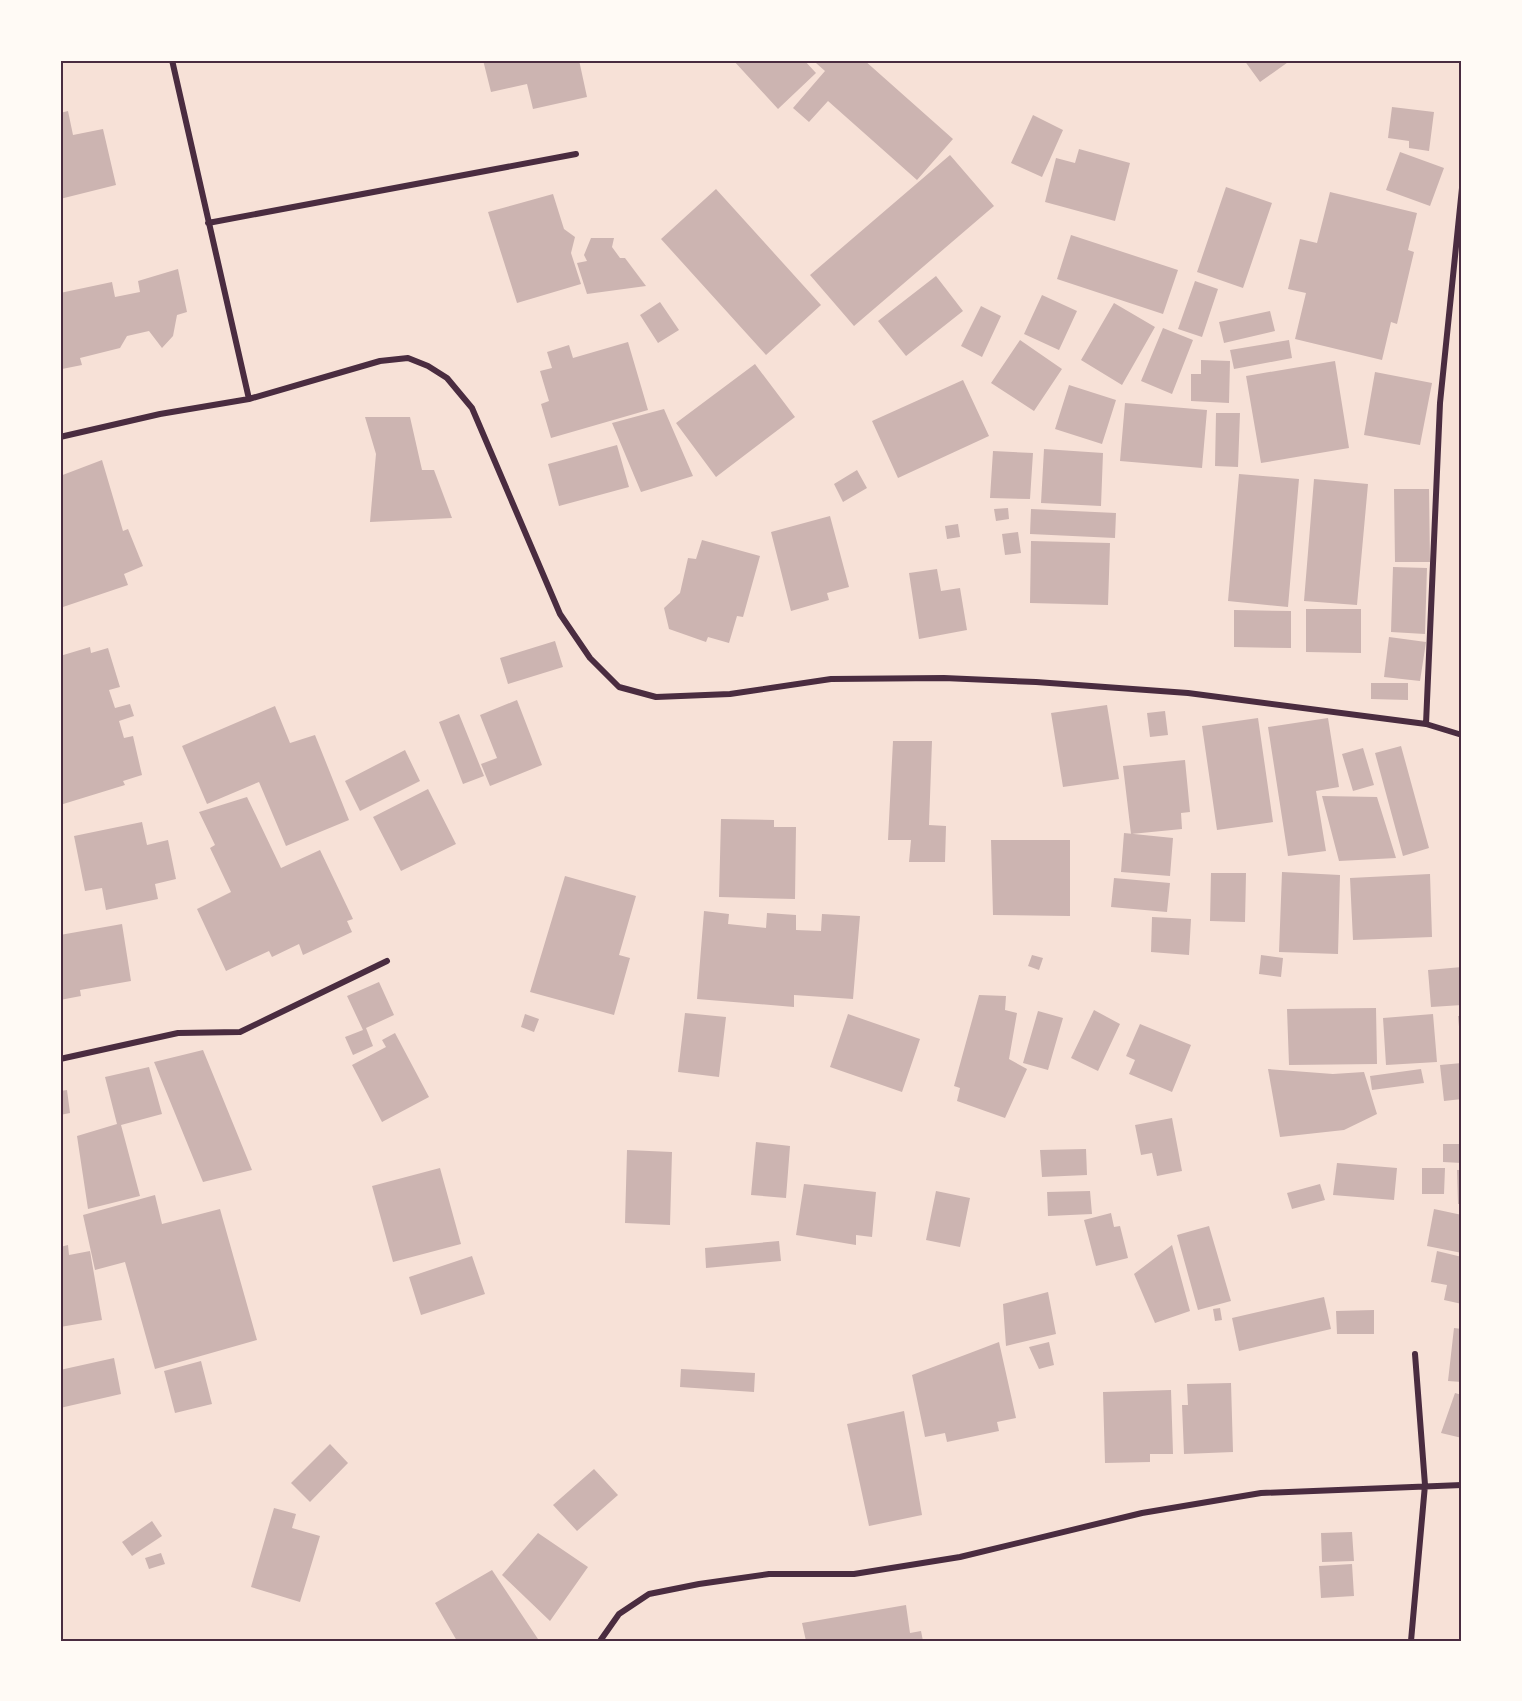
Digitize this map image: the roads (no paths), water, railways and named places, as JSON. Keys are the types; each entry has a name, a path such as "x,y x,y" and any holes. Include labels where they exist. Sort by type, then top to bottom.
{"street":[{"path":"172,60 249,399"},
{"path":"208,224 576,154"},
{"path":"1426,724 1440,403 1462,188"},
{"path":"60,437 160,414 249,399 395,359 408,358 428,366 447,378 472,408 560,614 590,658 619,687 656,697 730,694 831,679 944,678 1024,681 1188,693 1426,724 1462,735"},
{"path":"60,1059 178,1033 240,1032 387,961"},
{"path":"1411,1641 1425,1485 1415,1353"},
{"path":"600,1641 619,1614 649,1594 699,1584 770,1574 854,1574 960,1557 1142,1513 1261,1493 1462,1485"}]}
